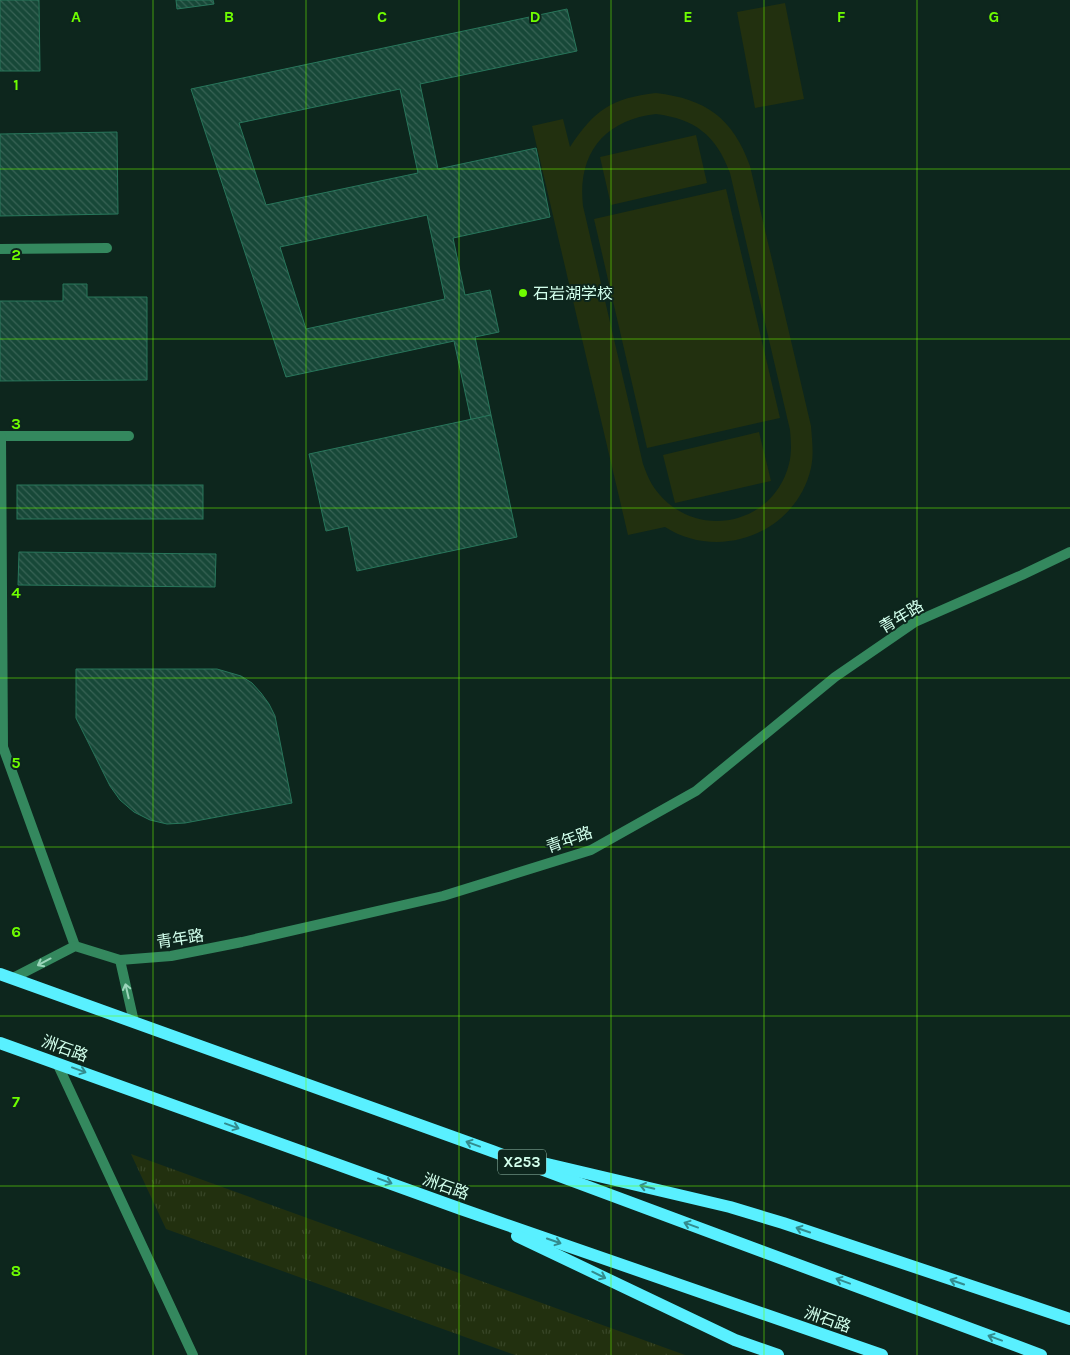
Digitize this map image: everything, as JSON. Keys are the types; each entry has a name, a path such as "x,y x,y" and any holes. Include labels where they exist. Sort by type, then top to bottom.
{"main road":[{"name":"X253","path":"0,974 492,1151 1041,1355"},
{"name":"洲石路","path":"0,1043 461,1209 882,1355"},
{"name":"X253","path":"492,1151 739,1210 1070,1319"},
{"path":"461,1209 736,1340 778,1355"}],"street":[{"path":"0,249 106,248"},
{"path":"14,978 75,946 3,746 0,436 129,436"},
{"name":"青年路","path":"75,946 120,960 171,956 242,942 443,896 591,850 696,791 835,677 915,622 1070,552"},
{"path":"120,960 134,1022"},
{"path":"57,1062 193,1355"}],"green space":[{"path":"785,3 804,99 755,108 737,12"},
{"path":"656,93 674,96 703,106 726,123 743,149 750,166 811,426 813,452 811,468 803,491 790,510 773,524 753,535 731,541 709,542 686,537 665,527 628,535 532,126 563,119 570,147 596,115 627,98","holes":["656,114 670,116 693,125 711,139 718,148 730,173 790,430 790,460 781,484 768,501 752,512 733,519 714,521 694,518 675,509 659,494 650,480 643,464 583,206 582,187 590,156 608,132 638,118"]},
{"path":"696,135 707,183 611,205 600,157"},
{"path":"726,189 780,418 647,448 594,219"},
{"path":"759,432 771,481 675,503 663,455"},
{"path":"131,1154 685,1355 515,1355 166,1229"}],"building":[{"path":"0,0 39,0 40,71 0,71"},
{"path":"176,0 213,0 214,4 177,9"},
{"path":"567,9 577,51 420,84 438,169 536,148 550,217 453,238 465,295 490,290 499,332 475,337 491,415 471,420 454,341 286,377 191,89","holes":["400,89 418,173 266,205 239,123","427,215 445,299 306,329 280,247"]},
{"path":"117,132 118,214 0,216 0,134"},
{"path":"63,284 87,284 87,297 147,297 147,380 0,381 0,301 63,301"},
{"path":"491,415 517,537 357,571 348,526 326,531 309,454"},
{"path":"17,485 203,485 203,519 17,519"},
{"path":"19,552 216,554 215,587 18,585"},
{"path":"76,669 217,669 241,676 252,683 261,693 275,716 292,803 185,823 167,824 150,820 134,812 120,800 110,786 76,718"}],"place":[{"name":"石岩湖学校","path":"523,293"}]}
